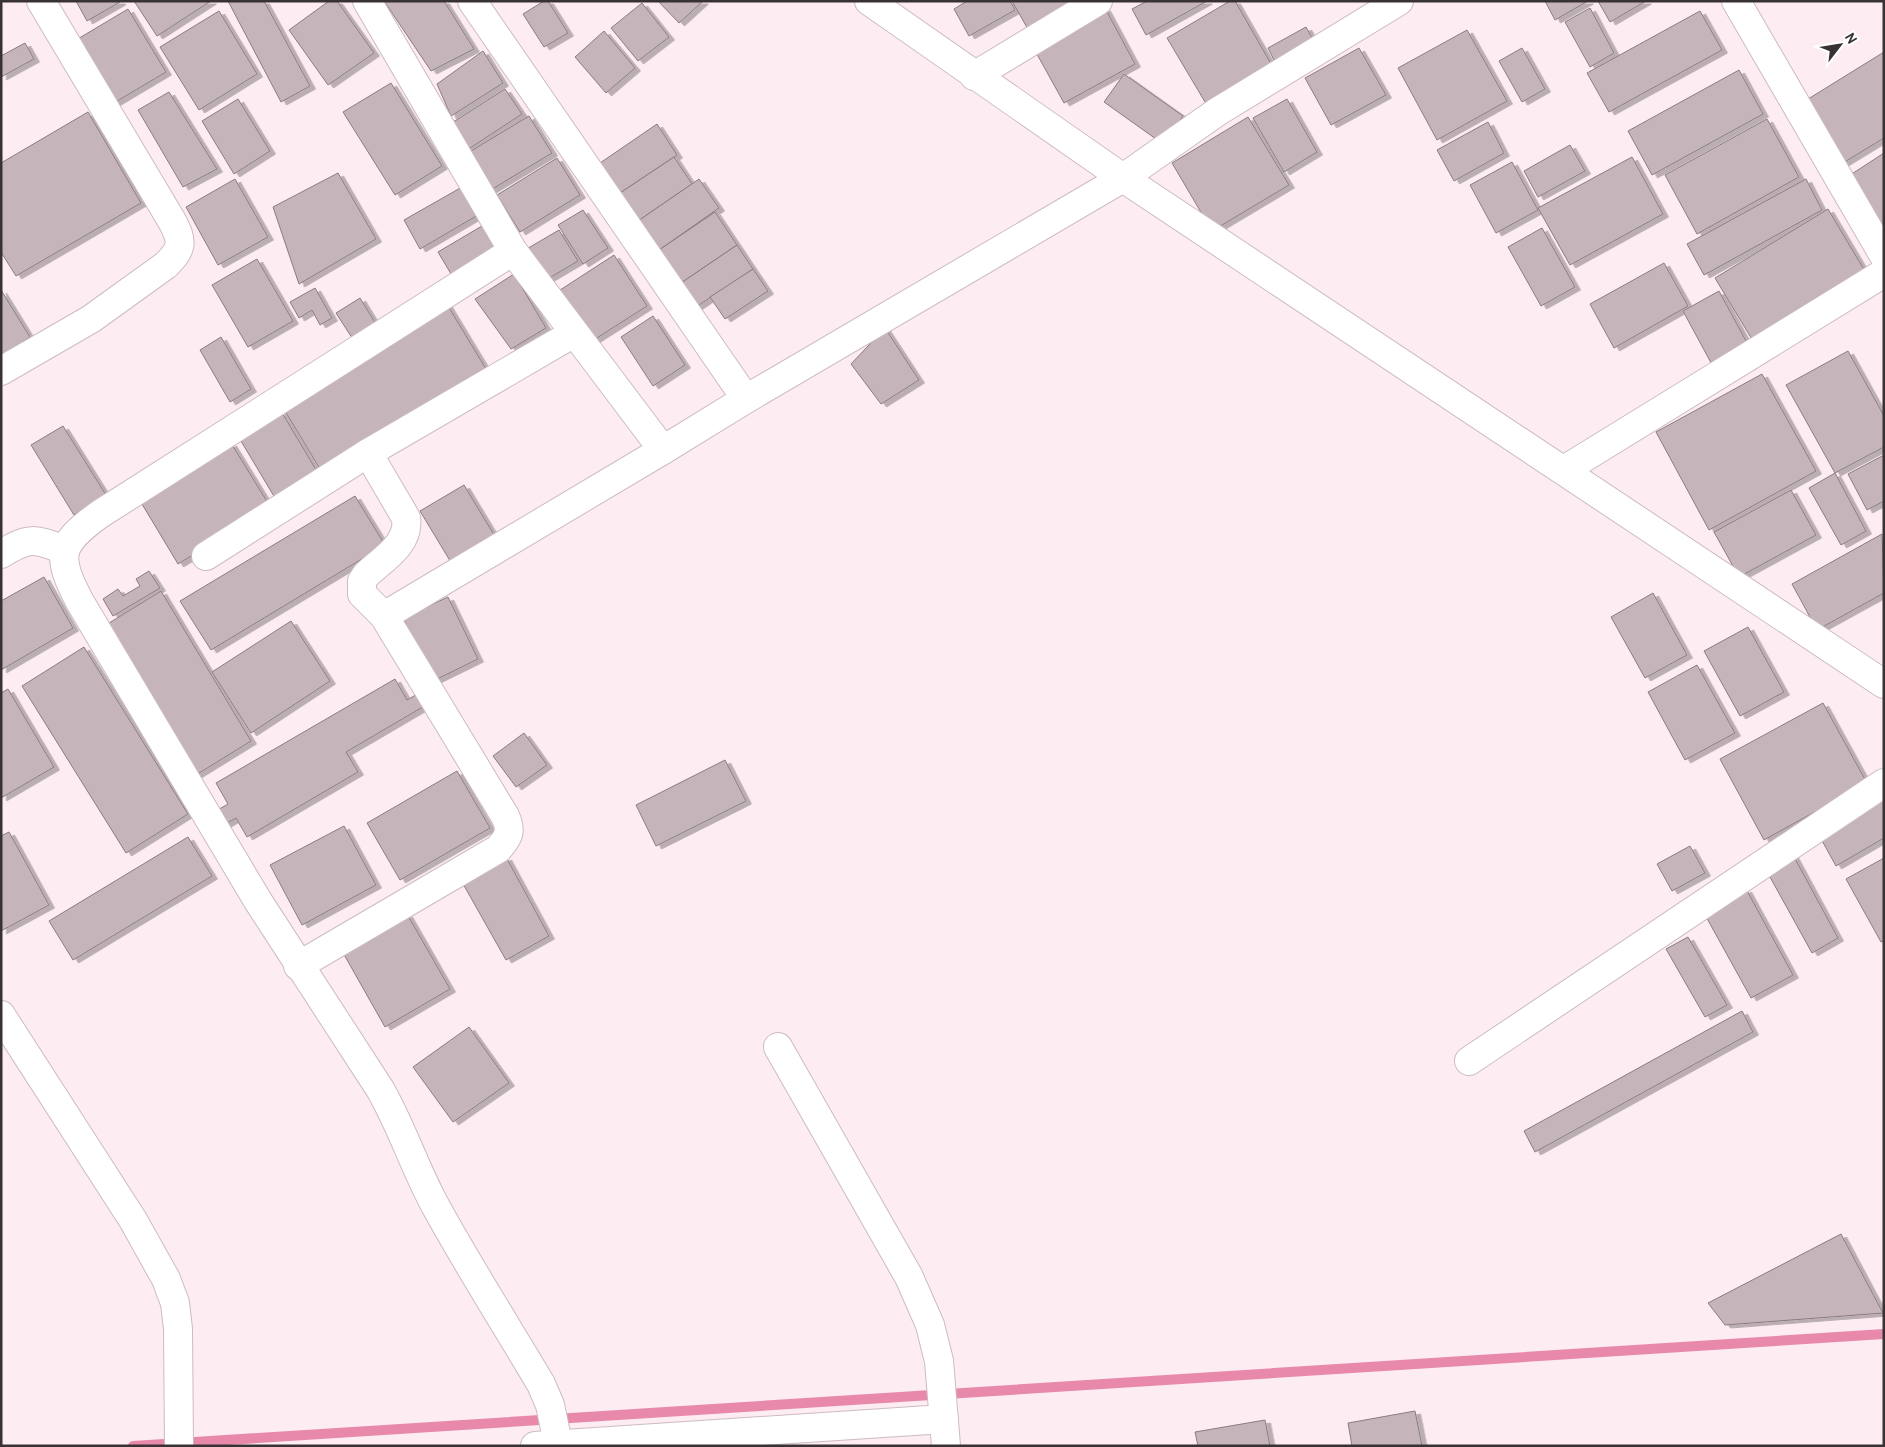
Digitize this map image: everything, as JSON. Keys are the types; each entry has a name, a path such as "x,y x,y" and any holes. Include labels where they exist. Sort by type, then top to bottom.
{"street":[{"path":"1,371 91,319 166,265 181,246 179,236 172,221 40,1"},
{"path":"367,1 513,251 664,450"},
{"path":"472,1 746,399"},
{"path":"870,1 974,76 1122,178 1884,684"},
{"path":"974,76 1098,1"},
{"path":"384,616 664,450 746,399 1122,178 1217,112 1399,1"},
{"path":"1736,1 1884,256"},
{"path":"513,251 100,514 72,537 64,550 63,563 67,575 80,602 298,966 380,1089 396,1117 418,1172 435,1206 541,1384 557,1435 944,1413"},
{"path":"1564,470 1884,273"},
{"path":"206,556 368,453 574,333"},
{"path":"298,966 498,849 509,838 510,826 505,816 384,616 362,594 362,581 366,575 400,544 406,536 408,527 406,518 368,453"},
{"path":"1,554 26,541 36,540 64,550"},
{"path":"1469,1061 1884,783"},
{"path":"1,1015 138,1229 166,1280 175,1303 178,1329 179,1446"},
{"path":"778,1047 909,1278 930,1325 939,1361 946,1446"}],"building":[{"path":"76,1 120,1 120,2 87,21"},
{"path":"134,1 211,1 157,36"},
{"path":"228,1 264,1 310,86 281,102"},
{"path":"329,1 337,1 374,53 328,85 289,30"},
{"path":"384,1 444,1 474,49 431,71"},
{"path":"544,1 548,1 568,33 544,47 523,14"},
{"path":"658,1 703,1 679,23"},
{"path":"967,1 1010,1 1015,10 969,36 954,9"},
{"path":"1012,1 1082,1 1029,31"},
{"path":"1147,1 1207,1 1146,35 1132,9"},
{"path":"1230,1 1235,1 1274,69 1208,107 1167,38"},
{"path":"1545,1 1588,1 1555,20"},
{"path":"1598,1 1646,1 1610,22"},
{"path":"642,3 669,37 638,61 611,28"},
{"path":"1105,8 1135,64 1064,103 1033,47"},
{"path":"1590,8 1614,53 1590,67 1565,22"},
{"path":"128,9 166,72 114,103 76,40"},
{"path":"219,11 257,74 199,110 160,47"},
{"path":"1700,11 1722,50 1609,112 1587,73"},
{"path":"1306,27 1316,45 1277,66 1268,48"},
{"path":"1467,30 1507,101 1437,140 1398,68"},
{"path":"604,31 635,68 606,93 575,57"},
{"path":"25,43 34,59 1,77 1,56"},
{"path":"1359,48 1386,95 1331,125 1305,78"},
{"path":"1522,48 1545,89 1522,102 1499,61"},
{"path":"483,51 503,83 451,116 437,84"},
{"path":"1884,52 1884,138 1838,166 1800,104"},
{"path":"1739,70 1763,114 1652,175 1628,131"},
{"path":"1124,74 1183,116 1163,144 1104,102"},
{"path":"391,83 442,166 395,195 343,112"},
{"path":"505,89 522,114 464,152 447,126"},
{"path":"169,92 217,169 183,187 138,110"},
{"path":"238,99 270,151 234,174 202,121"},
{"path":"1287,99 1317,152 1284,172 1253,118"},
{"path":"88,112 141,203 16,276 1,252 1,163"},
{"path":"529,116 552,153 489,191 466,154"},
{"path":"1248,117 1289,185 1212,231 1172,163"},
{"path":"1767,119 1799,177 1697,234 1665,175"},
{"path":"1488,122 1504,153 1454,181 1437,150"},
{"path":"657,124 677,155 620,193 600,163"},
{"path":"1570,145 1585,171 1538,197 1524,171"},
{"path":"1884,153 1884,229 1841,181"},
{"path":"674,157 692,184 638,221 620,193"},
{"path":"1632,157 1663,214 1570,265 1538,208"},
{"path":"557,158 580,195 520,232 497,195"},
{"path":"1512,162 1538,210 1496,233 1470,185"},
{"path":"338,173 376,239 299,284 273,207"},
{"path":"235,179 268,237 218,265 186,207"},
{"path":"699,179 719,208 659,250 638,221"},
{"path":"1806,179 1822,210 1704,275 1687,244"},
{"path":"462,187 478,215 420,249 404,220"},
{"path":"1828,209 1869,278 1756,346 1715,278"},
{"path":"583,210 608,248 583,264 558,225"},
{"path":"715,212 737,245 681,283 659,250"},
{"path":"492,220 508,247 454,279 438,252"},
{"path":"1542,228 1575,287 1541,306 1508,247"},
{"path":"559,230 578,261 544,281 525,250"},
{"path":"737,245 753,269 696,307 681,283"},
{"path":"614,255 647,306 589,343 557,292"},
{"path":"257,259 293,321 248,347 212,285"},
{"path":"1664,263 1688,306 1614,348 1590,304"},
{"path":"753,269 768,291 725,319 710,297"},
{"path":"514,274 546,328 511,349 475,299"},
{"path":"315,288 332,318 320,325 312,310 299,318 290,302"},
{"path":"1,290 30,337 1,356"},
{"path":"1719,291 1752,352 1716,372 1683,311"},
{"path":"360,298 379,329 356,344 336,313"},
{"path":"445,301 489,374 323,474 279,401"},
{"path":"653,316 685,365 653,386 621,337"},
{"path":"885,328 919,380 881,404 851,364"},
{"path":"221,337 251,389 230,402 200,350"},
{"path":"1848,351 1884,416 1884,447 1835,473 1786,385"},
{"path":"1762,374 1816,471 1709,530 1656,432"},
{"path":"281,411 321,478 278,503 238,436"},
{"path":"63,426 106,495 74,515 31,445"},
{"path":"231,443 271,508 178,564 139,499"},
{"path":"1884,455 1884,501 1867,510 1848,474"},
{"path":"1835,473 1866,531 1841,545 1809,488"},
{"path":"464,485 499,543 455,569 420,511"},
{"path":"1791,490 1816,535 1739,577 1714,532"},
{"path":"355,496 385,545 211,650 180,601"},
{"path":"1882,534 1884,593 1817,630 1792,584"},
{"path":"149,571 160,588 113,616 103,599 118,589 123,596 140,586 136,579"},
{"path":"44,577 73,628 1,670 1,601"},
{"path":"161,591 251,741 191,778 101,628"},
{"path":"1653,593 1687,655 1645,678 1611,617"},
{"path":"448,597 478,659 433,681 403,618"},
{"path":"291,621 330,681 251,733 212,672"},
{"path":"1748,627 1784,692 1740,716 1704,651"},
{"path":"84,647 188,814 126,853 22,686"},
{"path":"1697,665 1735,733 1685,760 1648,692"},
{"path":"395,679 407,700 426,689 433,701 346,752 358,772 247,837 236,818 217,829 209,815 228,804 216,783"},
{"path":"8,689 54,767 1,798 1,693"},
{"path":"1823,703 1867,783 1764,840 1720,759"},
{"path":"524,733 547,765 516,787 493,756"},
{"path":"725,760 746,801 656,846 636,805"},
{"path":"457,771 490,828 400,880 367,823"},
{"path":"1884,800 1884,838 1836,866 1820,837"},
{"path":"344,826 376,885 302,925 270,865"},
{"path":"9,832 49,905 1,931 1,836"},
{"path":"188,837 212,876 73,960 49,921"},
{"path":"1690,846 1705,873 1672,891 1657,864"},
{"path":"1792,853 1838,938 1812,953 1765,868"},
{"path":"506,857 549,936 506,960 462,882"},
{"path":"1884,858 1884,941 1881,942 1846,879"},
{"path":"1746,889 1793,975 1751,998 1704,913"},
{"path":"407,914 450,989 385,1027 342,951"},
{"path":"1688,937 1727,1005 1705,1017 1666,949"},
{"path":"1742,1011 1753,1032 1535,1152 1524,1131"},
{"path":"469,1027 509,1083 453,1122 413,1067"},
{"path":"1841,1234 1883,1313 1725,1325 1708,1303"},
{"path":"1415,1411 1422,1446 1352,1446 1348,1423"},
{"path":"1265,1420 1270,1446 1198,1446 1195,1432"}],"waterway":[{"path":"133,1446 1884,1334"}]}
